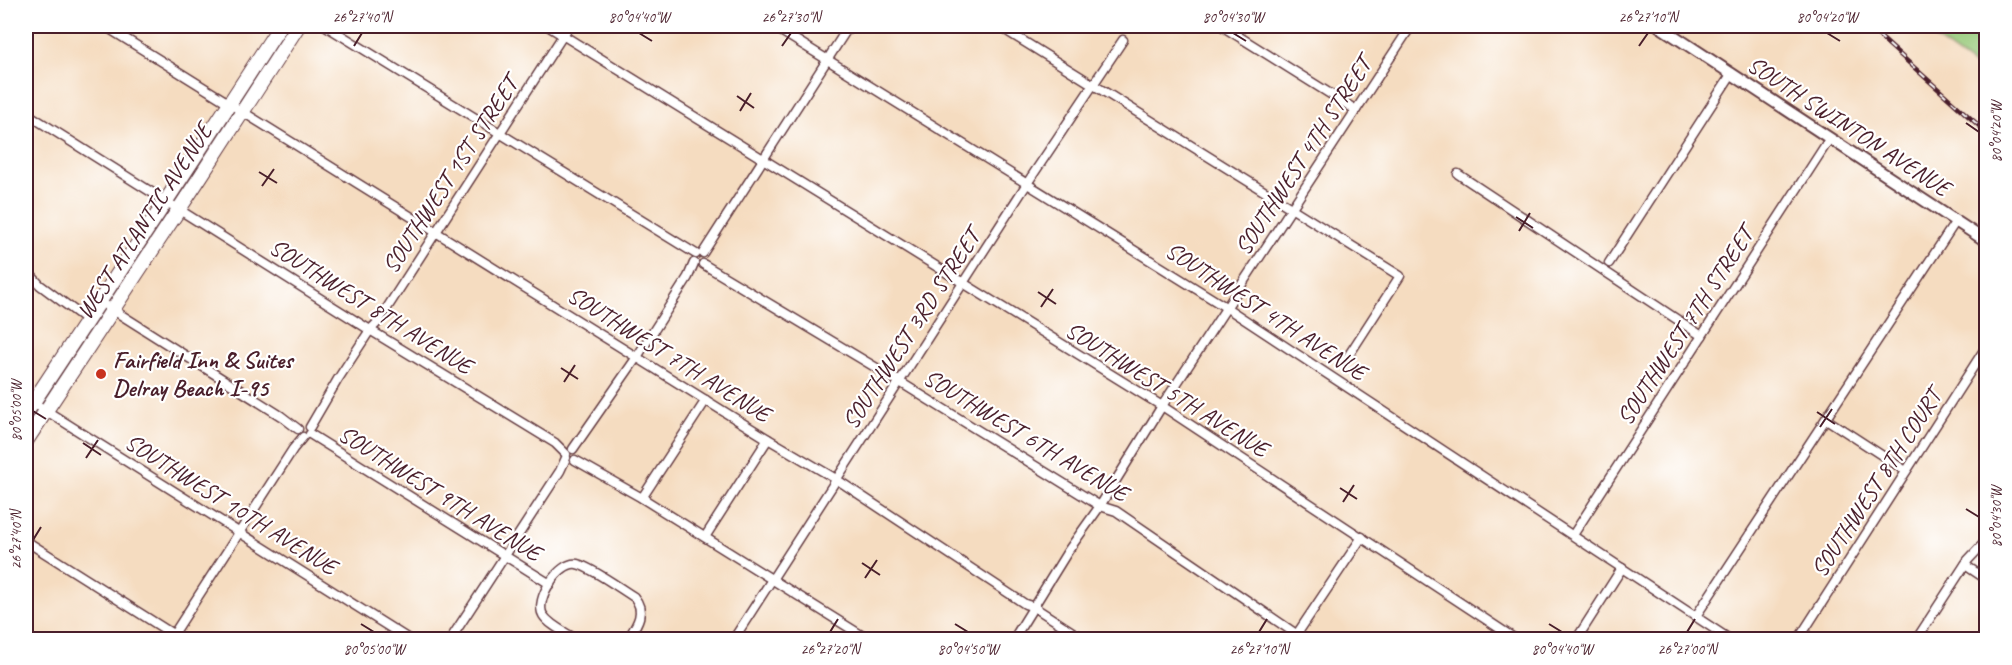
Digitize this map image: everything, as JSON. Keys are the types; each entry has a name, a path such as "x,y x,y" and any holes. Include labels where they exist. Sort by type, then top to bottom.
{"main road":[{"name":"WEST ATLANTIC AVENUE","path":"28,404 87,320 280,26"},
{"name":"WEST ATLANTIC AVENUE","path":"26,441 298,26"}],"street":[{"name":"SOUTHWEST 7TH AVENUE","path":"105,26 768,439 836,479 1025,604 1034,607 1085,639"},
{"name":"SOUTHWEST 6TH AVENUE","path":"326,26 682,247 685,252 1100,506 1116,511 1295,637 1305,639"},
{"name":"SOUTHWEST 5TH AVENUE","path":"548,26 1162,406 1517,639"},
{"name":"SOUTHWEST 1ST STREET","path":"172,637 293,449 313,412 323,405 569,26"},
{"name":"SOUTHWEST 4TH AVENUE","path":"773,26 1227,308 1731,639"},
{"path":"450,639 560,471 586,438 586,431 637,357 849,26"},
{"path":"999,26 1400,276 1347,358"},
{"path":"1222,26 1356,110"},
{"name":"SOUTHWEST 4TH STREET","path":"1013,639 1162,406 1411,26"},
{"name":"SOUTH SWINTON AVENUE","path":"1659,26 1986,241"},
{"name":"SOUTHWEST 3RD STREET","path":"733,639 1123,40"},
{"path":"1609,264 1732,73"},
{"name":"SOUTHWEST 8TH AVENUE","path":"26,113 572,455 583,457 591,468 869,639"},
{"name":"SOUTHWEST 7TH STREET","path":"1573,535 1830,138"},
{"path":"1458,174 1702,336"},
{"path":"1696,616 1956,221"},
{"path":"26,270 40,285 87,320"},
{"name":"SOUTHWEST 9TH AVENUE","path":"99,301 550,584"},
{"name":"SOUTHWEST 8TH COURT","path":"1797,639 1986,347"},
{"path":"642,498 706,400"},
{"name":"SOUTHWEST 10TH AVENUE","path":"28,404 45,411 410,639"},
{"path":"1826,419 1906,471"},
{"path":"705,537 768,439"},
{"path":"1295,637 1362,537"},
{"path":"26,541 172,637 182,639"},
{"path":"1916,639 1965,565 1986,541"},
{"path":"577,639 549,622 542,612 541,601 562,568 573,564 579,565 634,597 640,613 627,639"},
{"path":"1965,565 1986,579"},
{"path":"1576,639 1622,568"}],"green space":[{"path":"1924,26 1986,26 1986,74 1925,31"}],"railway":[{"path":"1868,26 1986,132"}],"place":[{"name":"Fairfield Inn & Suites Delray Beach I-95","path":"101,374"}]}
